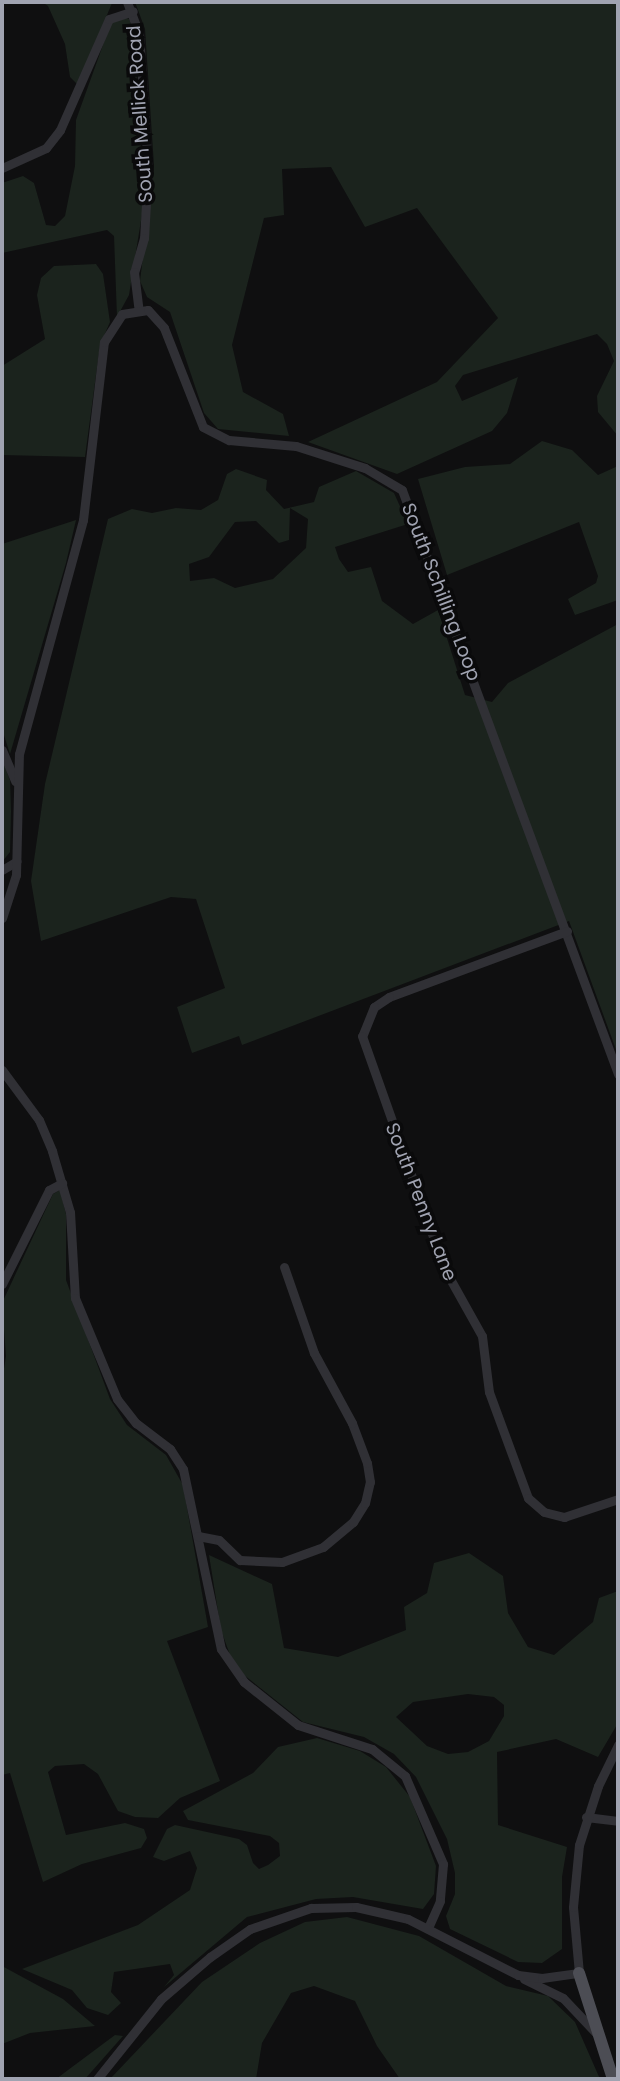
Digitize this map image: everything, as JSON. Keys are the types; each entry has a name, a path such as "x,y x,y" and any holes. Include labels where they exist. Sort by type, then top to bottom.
{"main road":[{"path":"579,1973 596,2033 613,2060 614,2079"}],"street":[{"name":"South Mellick Road","path":"127,2 133,10 139,33 148,169 144,237 134,272 139,310"},
{"path":"2,168 46,148 60,130 109,19 133,10"},
{"path":"2,918 17,861 16,783 25,728 83,520 104,342 122,314 139,310"},
{"name":"South Schilling Loop","path":"139,310 157,315 192,408 203,426 218,437 296,446 365,468 402,490 568,931 618,1074"},
{"path":"2,750 16,783"},
{"path":"2,870 17,861"},
{"name":"South Penny Lane","path":"568,931 389,997 374,1007 362,1036 444,1268 482,1336 489,1392 527,1498 544,1512 564,1517 618,1499"},
{"path":"2,1070 39,1120 62,1183 72,1227 75,1298 117,1399 136,1423 170,1449 183,1469 214,1630 231,1667 244,1682 298,1725 357,1743 390,1759 416,1792 443,1864 440,1901 428,1928"},
{"path":"2,1284 49,1190 62,1183"},
{"path":"198,1536 219,1540 240,1560 282,1562 323,1547 353,1522 365,1503 370,1482 367,1463 352,1423 314,1353 284,1267"},
{"path":"503,1969 530,1977 579,1973 574,1885 586,1817 618,1745"},
{"path":"586,1817 618,1821"},
{"path":"97,2079 161,1999 250,1929 311,1908 356,1907 428,1928 563,1998 596,2033"}],"shaded area":[{"path":"42,2 112,3 78,85 70,77 65,44 48,6"},
{"path":"135,2 618,2 618,436 598,412 597,396 614,361 607,344 597,334 463,375 455,386 462,401 518,377 507,413 492,431 397,474 308,442 437,382 498,318 417,208 365,227 331,167 282,169 284,215 264,218 232,345 243,392 283,414 289,436 218,429 204,413 170,312 147,297 140,281 154,166 145,29"},
{"path":"123,17 129,19 134,30 144,202 129,295 117,317 114,236 107,230 2,253 2,183 23,176 34,183 46,225 55,226 65,216 75,166 76,120 112,21"},
{"path":"96,264 103,274 110,322 100,345 85,457 2,455 2,366 45,339 37,295 41,278 54,266"},
{"path":"542,441 572,450 598,475 618,466 618,600 575,615 568,599 596,583 598,576 579,522 447,575 418,479 465,467 510,464"},
{"path":"236,469 267,480 266,490 284,509 314,502 319,487 356,471 394,493 408,524 335,547 339,559 348,572 371,567 382,601 413,624 438,610 465,695 492,702 508,683 618,624 618,1055 569,921 242,1045 239,1036 192,1053 177,1007 225,988 196,899 171,897 41,941 31,881 45,784 108,519 132,509 152,513 176,508 201,510 218,500 227,474","holes":["290,508 308,519 306,548 273,579 235,588 214,578 190,581 189,564 209,557 235,522 256,521 279,543 289,540"]},
{"path":"76,520 10,754 2,729 2,544"},
{"path":"2,759 10,780 11,811 10,852 2,862"},
{"path":"60,1190 66,1214 66,1280 110,1399 127,1425 166,1455 183,1485 208,1627 167,1641 220,1781 180,1798 158,1818 135,1817 118,1811 98,1774 84,1764 55,1766 48,1772 66,1835 125,1823 144,1829 147,1838 141,1848 82,1864 43,1882 10,1773 2,1775 2,1381 6,1356 2,1303 53,1194"},
{"path":"469,1553 503,1576 508,1613 528,1647 554,1655 593,1622 599,1598 618,1591 618,1723 598,1757 556,1739 497,1752 498,1825 567,1847 562,1877 562,1949 542,1963 518,1962 450,1929 446,1916 455,1894 455,1873 447,1839 416,1777 394,1754 364,1737 303,1722 244,1675 230,1655 221,1630 209,1555 272,1584 284,1648 338,1657 406,1630 404,1607 427,1593 434,1563","holes":["468,1694 494,1697 504,1705 504,1716 489,1741 468,1752 448,1754 427,1746 396,1717 413,1702"]},
{"path":"317,1738 360,1751 386,1767 410,1797 436,1866 434,1894 423,1909 353,1897 316,1899 247,1917 164,1987 174,1975 170,1964 114,1972 111,1992 121,2003 108,2015 87,2008 72,1990 22,1969 138,1925 190,1890 197,1868 190,1851 164,1861 153,1857 167,1829 175,1825 239,1839 247,1845 253,1863 259,1869 280,1856 279,1843 270,1836 188,1820 183,1811 253,1773 278,1747"},
{"path":"347,1917 419,1936 506,1986 548,1996 575,2022 600,2079 400,2079 377,2046 355,2001 314,1986 291,1993 262,2043 256,2079 110,2079 202,1982 260,1943 305,1922"},
{"path":"2,1966 63,1999 95,2026 30,2033 2,2044"},
{"path":"115,2035 123,2036 85,2079 56,2079"}]}
